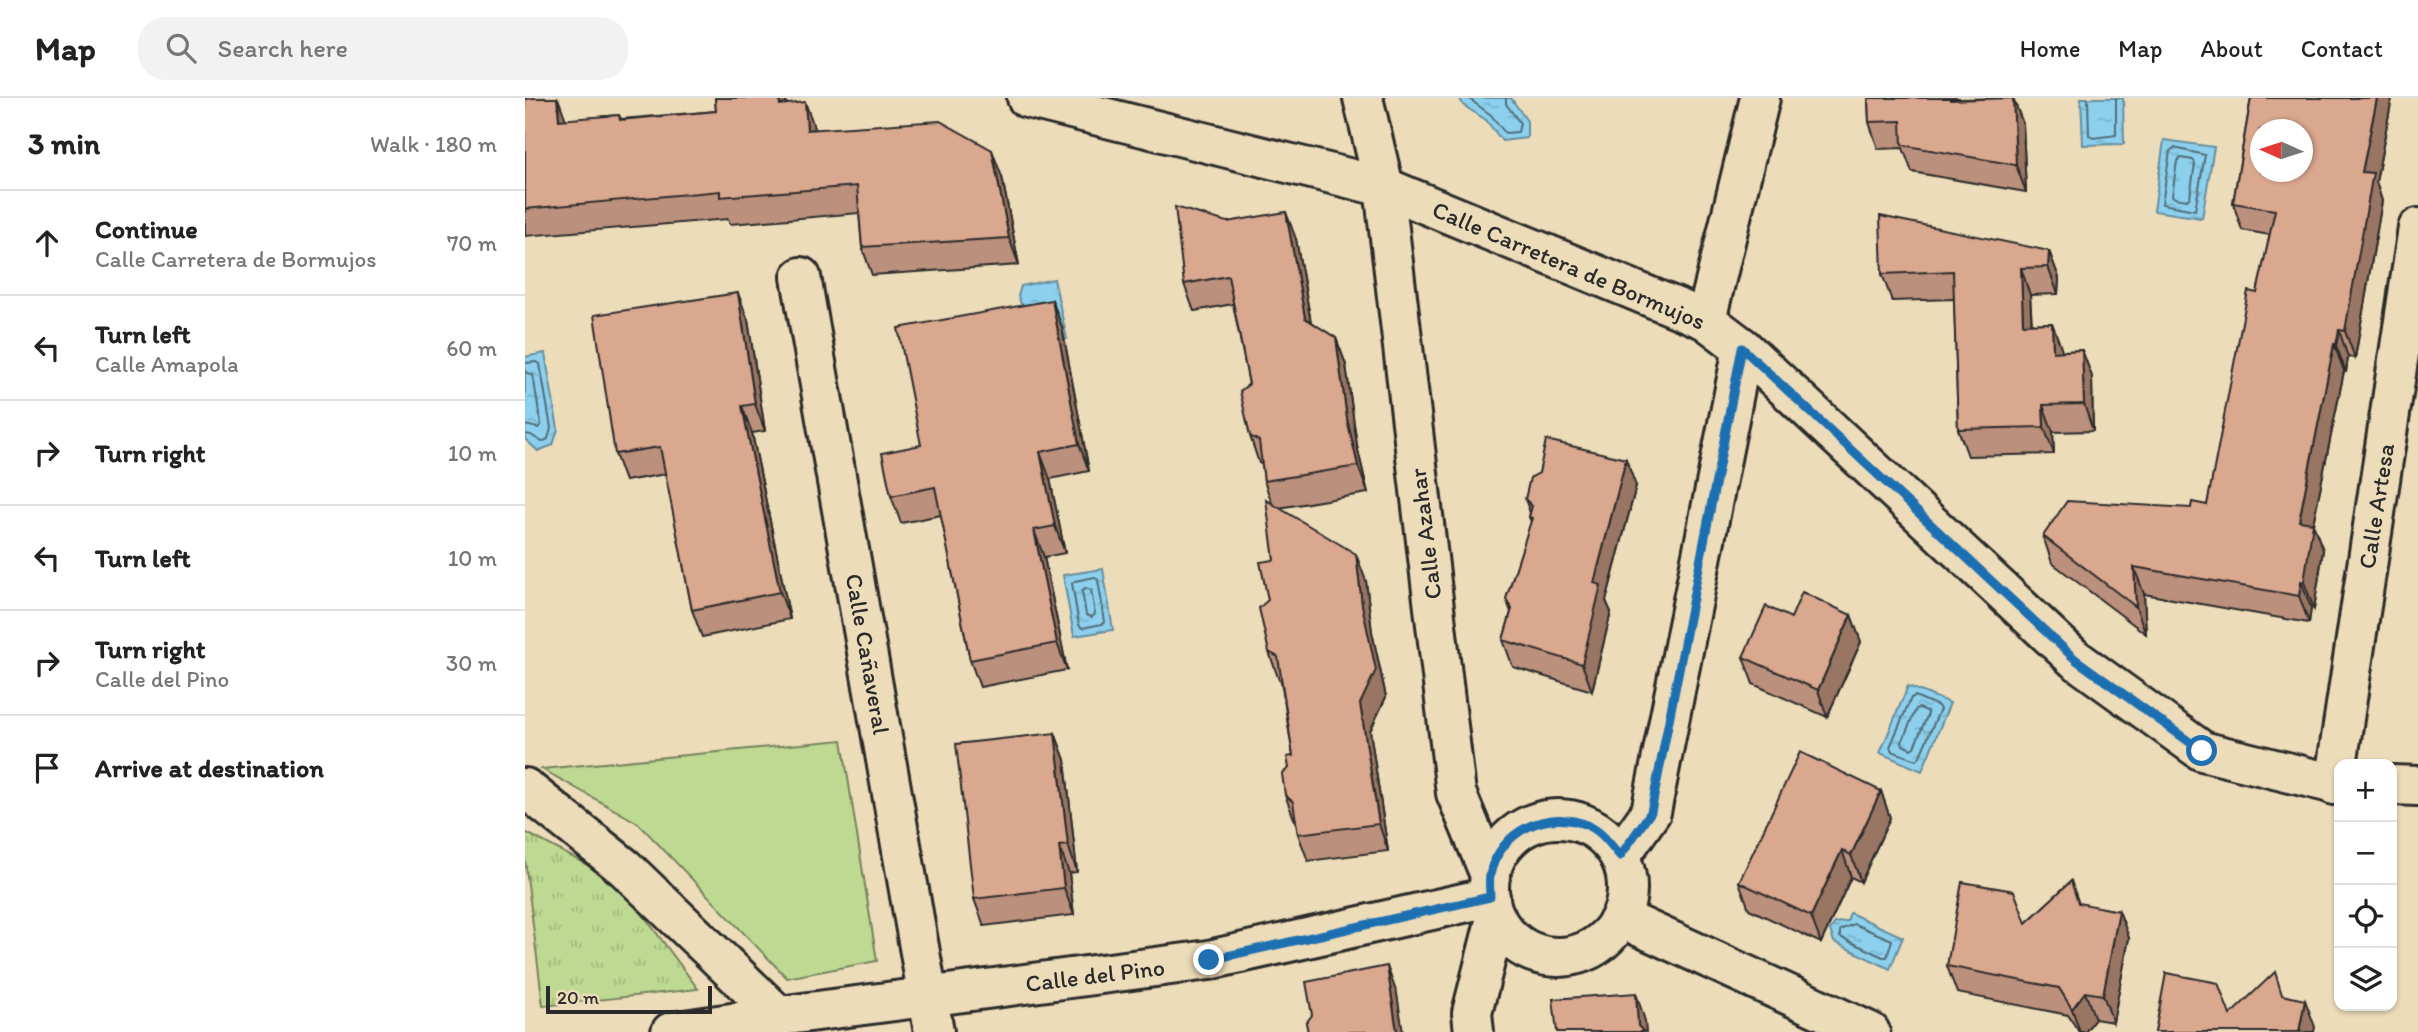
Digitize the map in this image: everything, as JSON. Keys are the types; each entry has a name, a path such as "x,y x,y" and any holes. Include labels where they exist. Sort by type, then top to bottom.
{"street":[{"name":"Calle Carretera de Bormujos","path":"1027,98 1384,187 1706,320 1742,348 2075,659 2202,751 2334,784"},
{"name":"Calle Azahar","path":"1363,98 1384,187 1456,793 1492,897"},
{"path":"1706,320 1760,98"},
{"name":"Calle Artesa","path":"2341,759 2418,228"},
{"name":"Calle Cañaveral","path":"801,277 931,1014"},
{"path":"1620,856 1651,812 1742,348"},
{"path":"2397,785 2418,786"},
{"path":"525,788 625,868 774,1024"},
{"path":"1475,1032 1472,1013 1497,855 1510,838 1528,826 1548,820 1570,820 1590,826 1607,840 1620,856 1626,877 1627,897 1621,918 1608,936 1591,950 1569,957 1547,957 1526,950 1509,937 1492,897"},
{"name":"Calle del Pino","path":"671,1032 931,1014 1209,960 1492,897"},
{"path":"1621,918 1870,1032"}],"green space":[{"path":"842,740 877,961 787,978 638,823 542,769"},
{"path":"525,832 618,881 698,989 543,1006 525,860"}],"water":[{"path":"1460,98 1511,98 1527,121 1527,138 1502,141 1486,120 1463,105"},
{"path":"2081,98 2123,98 2124,144 2083,145"},
{"path":"2164,140 2214,147 2202,218 2154,211"},
{"path":"1054,279 1067,339 1041,345 1032,307 1021,304 1018,296 1021,286"},
{"path":"545,353 558,429 553,445 538,451 525,439 525,357"},
{"path":"1103,569 1113,630 1074,636 1063,575"},
{"path":"1908,686 1950,703 1922,771 1880,753"},
{"path":"1850,913 1903,937 1890,969 1834,942 1830,930 1835,923 1847,921"}],"building":[{"path":"557,98 559,120 619,115 620,120 716,111 715,98 779,98 780,105 805,102 807,130 940,121 992,150 1009,238 862,247 857,186 720,197 720,191 525,209 525,99"},
{"path":"1868,98 2013,98 2016,165 1902,145 1901,121 1869,122"},
{"path":"2251,98 2377,98 2362,172 2373,173 2345,331 2339,330 2336,345 2334,344 2299,521 2313,523 2304,582 2301,581 2299,596 2134,567 2136,607 2043,536 2067,501 2191,508 2192,502 2207,505 2248,291 2257,293 2275,210 2233,203"},
{"path":"1175,207 1227,222 1286,212 1305,318 1336,338 1347,419 1358,466 1264,481 1259,441 1250,436 1240,391 1249,384 1228,276 1184,284"},
{"path":"1880,216 2049,251 2048,267 2021,268 2023,324 2052,323 2053,352 2082,350 2084,404 2043,405 2044,427 1958,429 1953,271 1882,274"},
{"path":"738,293 755,404 742,406 780,592 692,610 660,447 615,454 594,315"},
{"path":"1052,300 1079,444 1040,452 1055,526 1034,530 1057,643 970,660 935,487 891,496 882,453 921,445 898,328"},
{"path":"1546,440 1626,459 1594,583 1601,585 1582,664 1503,640 1512,609 1506,599 1532,518 1529,517 1532,506 1525,499 1530,478 1539,473"},
{"path":"1266,500 1356,554 1362,605 1376,670 1360,704 1379,824 1298,834 1293,802 1285,795 1282,774 1289,768 1287,757 1293,756 1278,657 1269,652 1259,608 1268,600 1260,562 1274,560"},
{"path":"1802,592 1851,615 1818,690 1743,657 1766,606 1791,618"},
{"path":"1055,733 1068,845 1059,846 1064,888 974,899 956,744"},
{"path":"1800,752 1881,791 1851,855 1842,850 1811,916 1739,882"},
{"path":"2071,881 2078,903 2119,911 2103,995 2085,992 2072,1009 2059,988 1947,966 1962,882 2014,891 2026,923"},
{"path":"1387,966 1397,1032 1308,1032 1306,1023 1312,1015 1306,982"},
{"path":"2275,972 2282,995 2305,1000 2299,1032 2155,1032 2166,973 2218,983 2230,1015"},
{"path":"1636,993 1638,1026 1644,1032 1557,1032 1553,999"}],"route":[{"path":"1209,960 1490,897 1490,875 1497,855 1510,838 1528,826 1548,820 1570,820 1590,826 1607,840 1620,856 1651,812 1742,348 2075,659 2202,751"}]}
